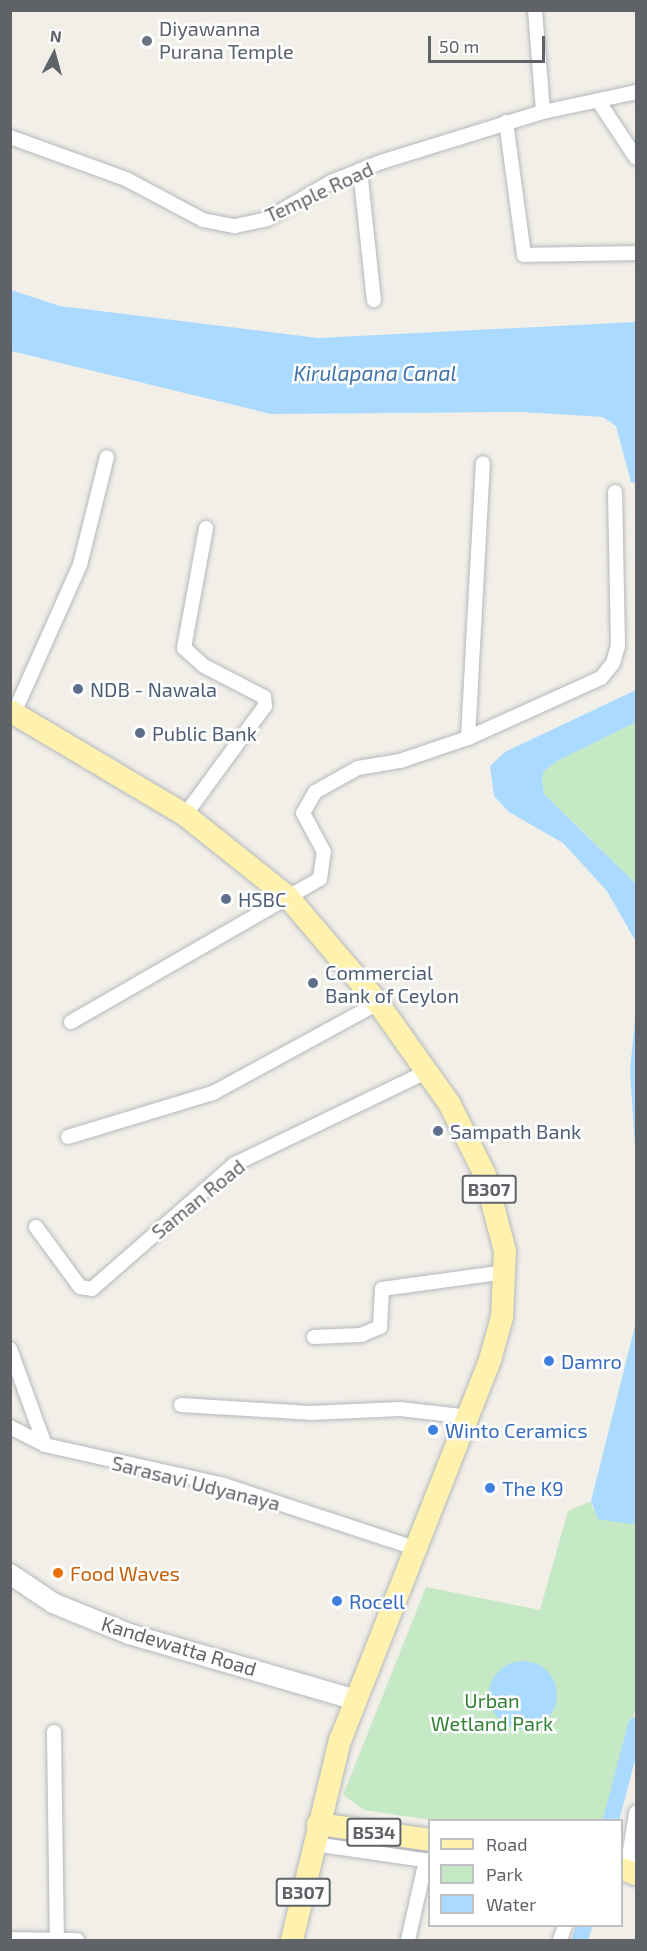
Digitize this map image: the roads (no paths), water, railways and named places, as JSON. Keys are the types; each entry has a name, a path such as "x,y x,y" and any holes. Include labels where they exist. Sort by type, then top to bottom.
{"main road":[{"name":"B307","path":"12,712 185,815 287,896 378,1003 449,1102 485,1175 506,1272 502,1317 470,1417 335,1755 292,1941"},
{"name":"B534","path":"316,1834 428,1854"}],"street":[{"path":"535,10 543,112"},
{"name":"Temple Road","path":"10,137 126,179 203,220 236,226 267,219 360,170 506,122 636,92"},
{"path":"599,102 636,158"},
{"path":"506,122 524,255 636,253"},
{"path":"360,170 374,300"},
{"path":"12,712 80,565 107,457"},
{"path":"468,738 483,463"},
{"path":"71,1022 320,879 325,866 303,813 315,792 358,768 400,761 468,738 601,678 613,663 618,646 615,492"},
{"path":"185,815 265,706 264,697 204,666 184,648 206,528"},
{"path":"68,1137 213,1093 378,1003"},
{"name":"Saman Road","path":"36,1227 80,1287 92,1289 235,1164 426,1072"},
{"path":"314,1337 361,1335 380,1327 382,1289 506,1272"},
{"path":"10,1349 45,1445"},
{"path":"181,1405 310,1413 400,1409 470,1417"},
{"name":"Sarasavi Udyanaya","path":"10,1427 45,1445 142,1471 224,1485 417,1550"},
{"name":"Kandewatta Road","path":"10,1574 52,1603 129,1634 356,1700"},
{"path":"54,1732 57,1940"},
{"path":"628,1871 636,1813"},
{"path":"408,1941 428,1854"},
{"path":"10,1939 77,1941"}],"water":[{"name":"Kirulapana Canal","path":"11,290 60,306 318,338 636,322 636,483 631,482 616,426 603,417 522,412 271,414 11,351"},
{"path":"636,690 636,722 557,761 544,771 542,781 544,794 636,884 636,942 607,891 563,843 509,812 494,796 490,766 505,752"},
{"path":"636,1008 636,1162 630,1071"},
{"path":"636,1322 636,1523 631,1524 598,1519 591,1501"},
{"path":"516,1661 530,1661 542,1666 552,1676 557,1695 552,1714 542,1724 530,1729 516,1729 504,1724 494,1714 489,1702 489,1688 494,1676 504,1666"}],"waterway":[{"path":"611,1819 636,1725"},
{"path":"580,1940 584,1927"}],"place":[{"name":"Diyawanna Purana Temple","path":"147,41"},
{"name":"NDB - Nawala","path":"78,689"},
{"name":"Public Bank","path":"140,733"},
{"name":"HSBC","path":"226,899"},
{"name":"Commercial Bank of Ceylon","path":"313,983"},
{"name":"Sampath Bank","path":"438,1131"},
{"name":"Damro","path":"549,1361"},
{"name":"Winto Ceramics","path":"433,1430"},
{"name":"The K9","path":"490,1488"},
{"name":"Food Waves","path":"58,1573"},
{"name":"Rocell","path":"337,1601"}],"park label":[{"name":"Urban Wetland Park","path":"492,1712"}]}
